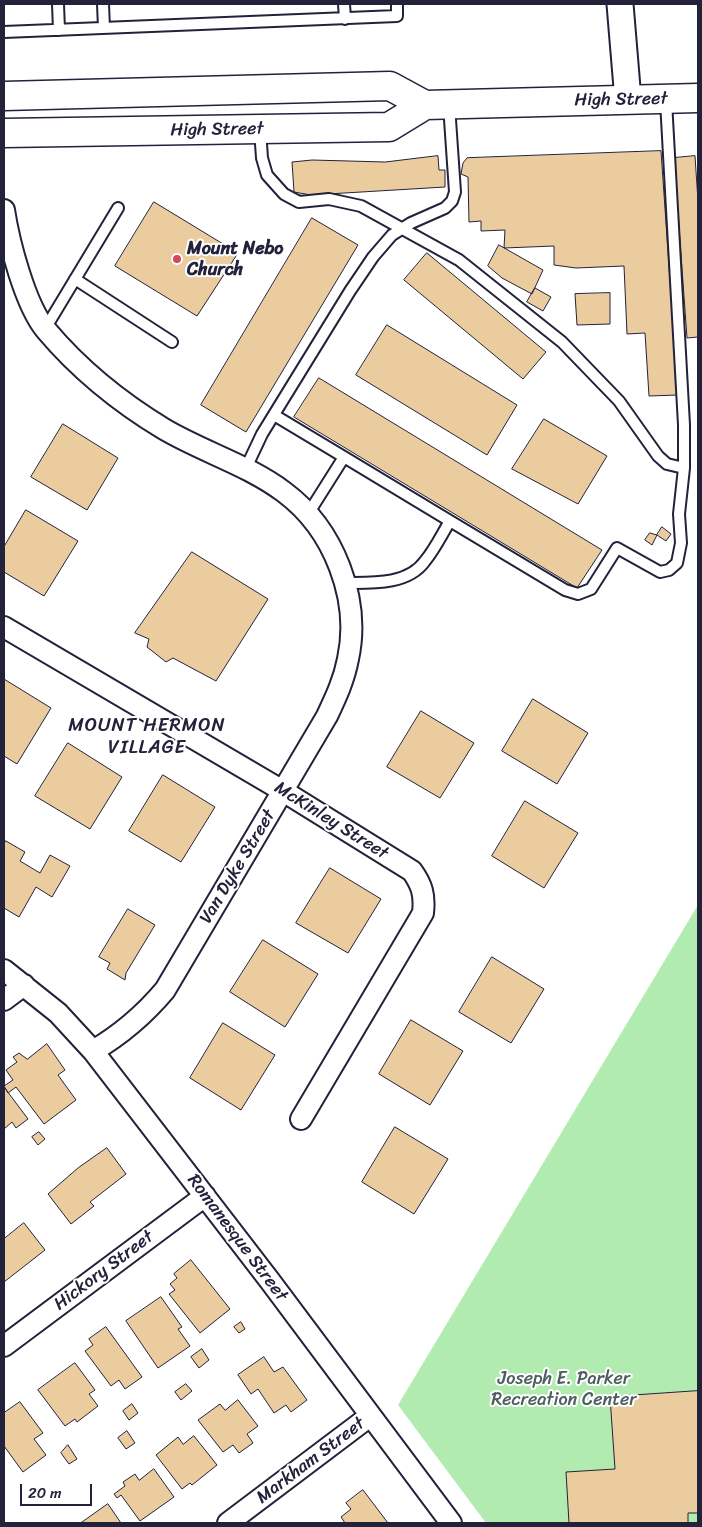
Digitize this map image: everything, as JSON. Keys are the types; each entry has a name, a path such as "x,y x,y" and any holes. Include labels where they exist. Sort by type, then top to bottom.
{"main road":[{"name":"High Street","path":"4,96 390,86 437,105"},
{"name":"High Street","path":"4,134 389,127 437,105 698,98"}],"street":[{"path":"620,4 628,100"},
{"name":"Van Dyke Street","path":"4,210 7,233 19,274 45,329 84,368 118,397 163,428 285,492 308,514 327,538 340,566 345,583 352,627 349,658 340,688 327,716 165,990 148,1010 122,1033 93,1051"},
{"name":"McKinley Street","path":"4,627 283,791 412,871 421,884 425,898 423,913 301,1119"},
{"name":"Romanesque Street","path":"4,970 58,1013 93,1051 205,1196 451,1523"},
{"path":"4,1000 24,985"},
{"name":"Hickory Street","path":"4,1346 205,1196"},
{"name":"Markham Street","path":"228,1523 370,1416"}],"lane":[{"path":"58,4 59,30"},
{"path":"103,4 104,28"},
{"path":"344,4 345,18"},
{"path":"4,32 397,16 397,4"},
{"path":"274,415 565,590 578,594 585,593 591,589 603,573 617,548 660,572 668,570 677,563 681,553 678,514 684,468 684,425 666,99"},
{"path":"242,468 350,291 373,258 392,235 445,208 452,201 455,192 437,105"},
{"path":"260,129 262,158 267,175 284,194 299,202 329,199 344,200 361,206 459,260 562,342 619,401 658,456 667,464 684,468"},
{"path":"45,329 118,208"},
{"path":"75,279 172,342"},
{"path":"308,514 344,457"},
{"path":"345,583 389,581 406,577 425,562 450,521"}],"green space":[{"name":"Joseph E. Parker Recreation Center","path":"698,905 698,1523 486,1523 398,1405"}],"building":[{"path":"661,151 678,395 649,396 645,333 627,334 624,266 576,268 554,265 554,246 504,248 505,230 481,231 481,221 469,222 468,177 461,174 463,163 467,158"},
{"path":"438,156 439,170 445,170 445,187 311,195 294,192 292,162 312,160 385,162"},
{"path":"695,156 698,201 698,337 687,338 674,158"},
{"name":"Mount Nebo Church","path":"154,202 238,253 197,316 115,266"},
{"path":"312,218 358,245 246,432 201,405"},
{"path":"499,245 543,270 532,294 502,278 488,266"},
{"path":"427,253 546,352 523,379 404,280"},
{"path":"535,288 551,297 543,311 527,302"},
{"path":"610,293 610,324 577,325 575,294"},
{"path":"387,325 517,405 487,455 356,375"},
{"path":"319,378 602,550 577,588 294,417"},
{"path":"544,419 607,456 578,504 512,469"},
{"path":"63,424 118,458 87,510 31,477"},
{"path":"26,510 78,541 44,596 4,572 4,547"},
{"path":"662,527 671,534 666,541 657,535"},
{"path":"650,533 657,535 652,545 645,540"},
{"path":"192,552 268,599 216,681 173,658 166,662 147,647 149,639 135,633"},
{"path":"4,679 51,708 17,764 4,756"},
{"path":"533,699 588,733 557,784 502,751"},
{"path":"421,711 474,743 440,798 387,767"},
{"path":"68,743 122,777 90,829 35,796"},
{"path":"163,775 215,807 181,862 129,831"},
{"path":"525,801 578,833 544,888 492,856"},
{"path":"6,841 25,852 20,861 40,873 50,855 70,866 52,897 36,887 19,917 4,908 4,844"},
{"path":"330,868 381,899 348,953 296,923"},
{"path":"128,909 155,925 126,973 125,980 107,969 110,963 99,957"},
{"path":"263,940 318,974 285,1027 230,992"},
{"path":"492,957 544,989 511,1043 459,1012"},
{"path":"411,1020 463,1051 430,1105 379,1074"},
{"path":"223,1023 275,1055 241,1110 190,1078"},
{"path":"47,1044 65,1070 58,1075 76,1100 44,1124 16,1087 8,1093 4,1086 13,1080 6,1070 17,1062 13,1057 19,1053 27,1059"},
{"path":"4,1087 28,1119 16,1128 12,1122 4,1129"},
{"path":"395,1127 448,1159 414,1214 362,1182"},
{"path":"39,1132 45,1139 38,1145 32,1137"},
{"path":"107,1148 126,1174 90,1202 94,1206 71,1224 48,1194 78,1168"},
{"path":"24,1223 45,1250 4,1282 4,1239"},
{"path":"191,1260 230,1309 200,1333 169,1294 175,1290 170,1284 177,1278 174,1274"},
{"path":"161,1297 182,1327 178,1329 190,1346 158,1368 126,1321"},
{"path":"241,1322 245,1329 239,1333 234,1327"},
{"path":"106,1327 142,1377 125,1389 119,1380 111,1386 85,1351 93,1345 89,1339"},
{"path":"202,1349 209,1360 199,1368 191,1357"},
{"path":"264,1357 274,1372 283,1367 307,1400 291,1412 286,1405 274,1413 258,1389 251,1394 238,1375"},
{"path":"75,1363 95,1390 89,1394 98,1406 77,1422 75,1419 65,1426 38,1390"},
{"path":"186,1384 192,1391 181,1400 175,1392"},
{"path":"698,1391 698,1513 688,1513 688,1523 569,1523 566,1472 615,1469 610,1397"},
{"path":"238,1400 258,1426 247,1434 253,1443 239,1453 233,1445 223,1452 198,1420 220,1404 225,1410"},
{"path":"20,1402 43,1433 34,1439 46,1455 23,1472 4,1446 4,1413"},
{"path":"132,1404 138,1413 129,1420 123,1411"},
{"path":"127,1431 135,1443 126,1449 118,1438"},
{"path":"194,1436 217,1465 192,1485 190,1483 182,1489 156,1455 178,1437 183,1444"},
{"path":"68,1445 77,1459 69,1464 61,1453"},
{"path":"154,1469 174,1497 140,1521 121,1495 117,1498 114,1494 125,1486 123,1482 135,1474 139,1480"},
{"path":"363,1490 388,1523 345,1523 341,1517 351,1509 346,1503"},
{"path":"108,1504 121,1523 81,1523"}],"place":[{"name":"Mount Nebo Church","path":"177,259"}],"district":[{"name":"MOUNT HERMON VILLAGE","path":"147,737"}]}
